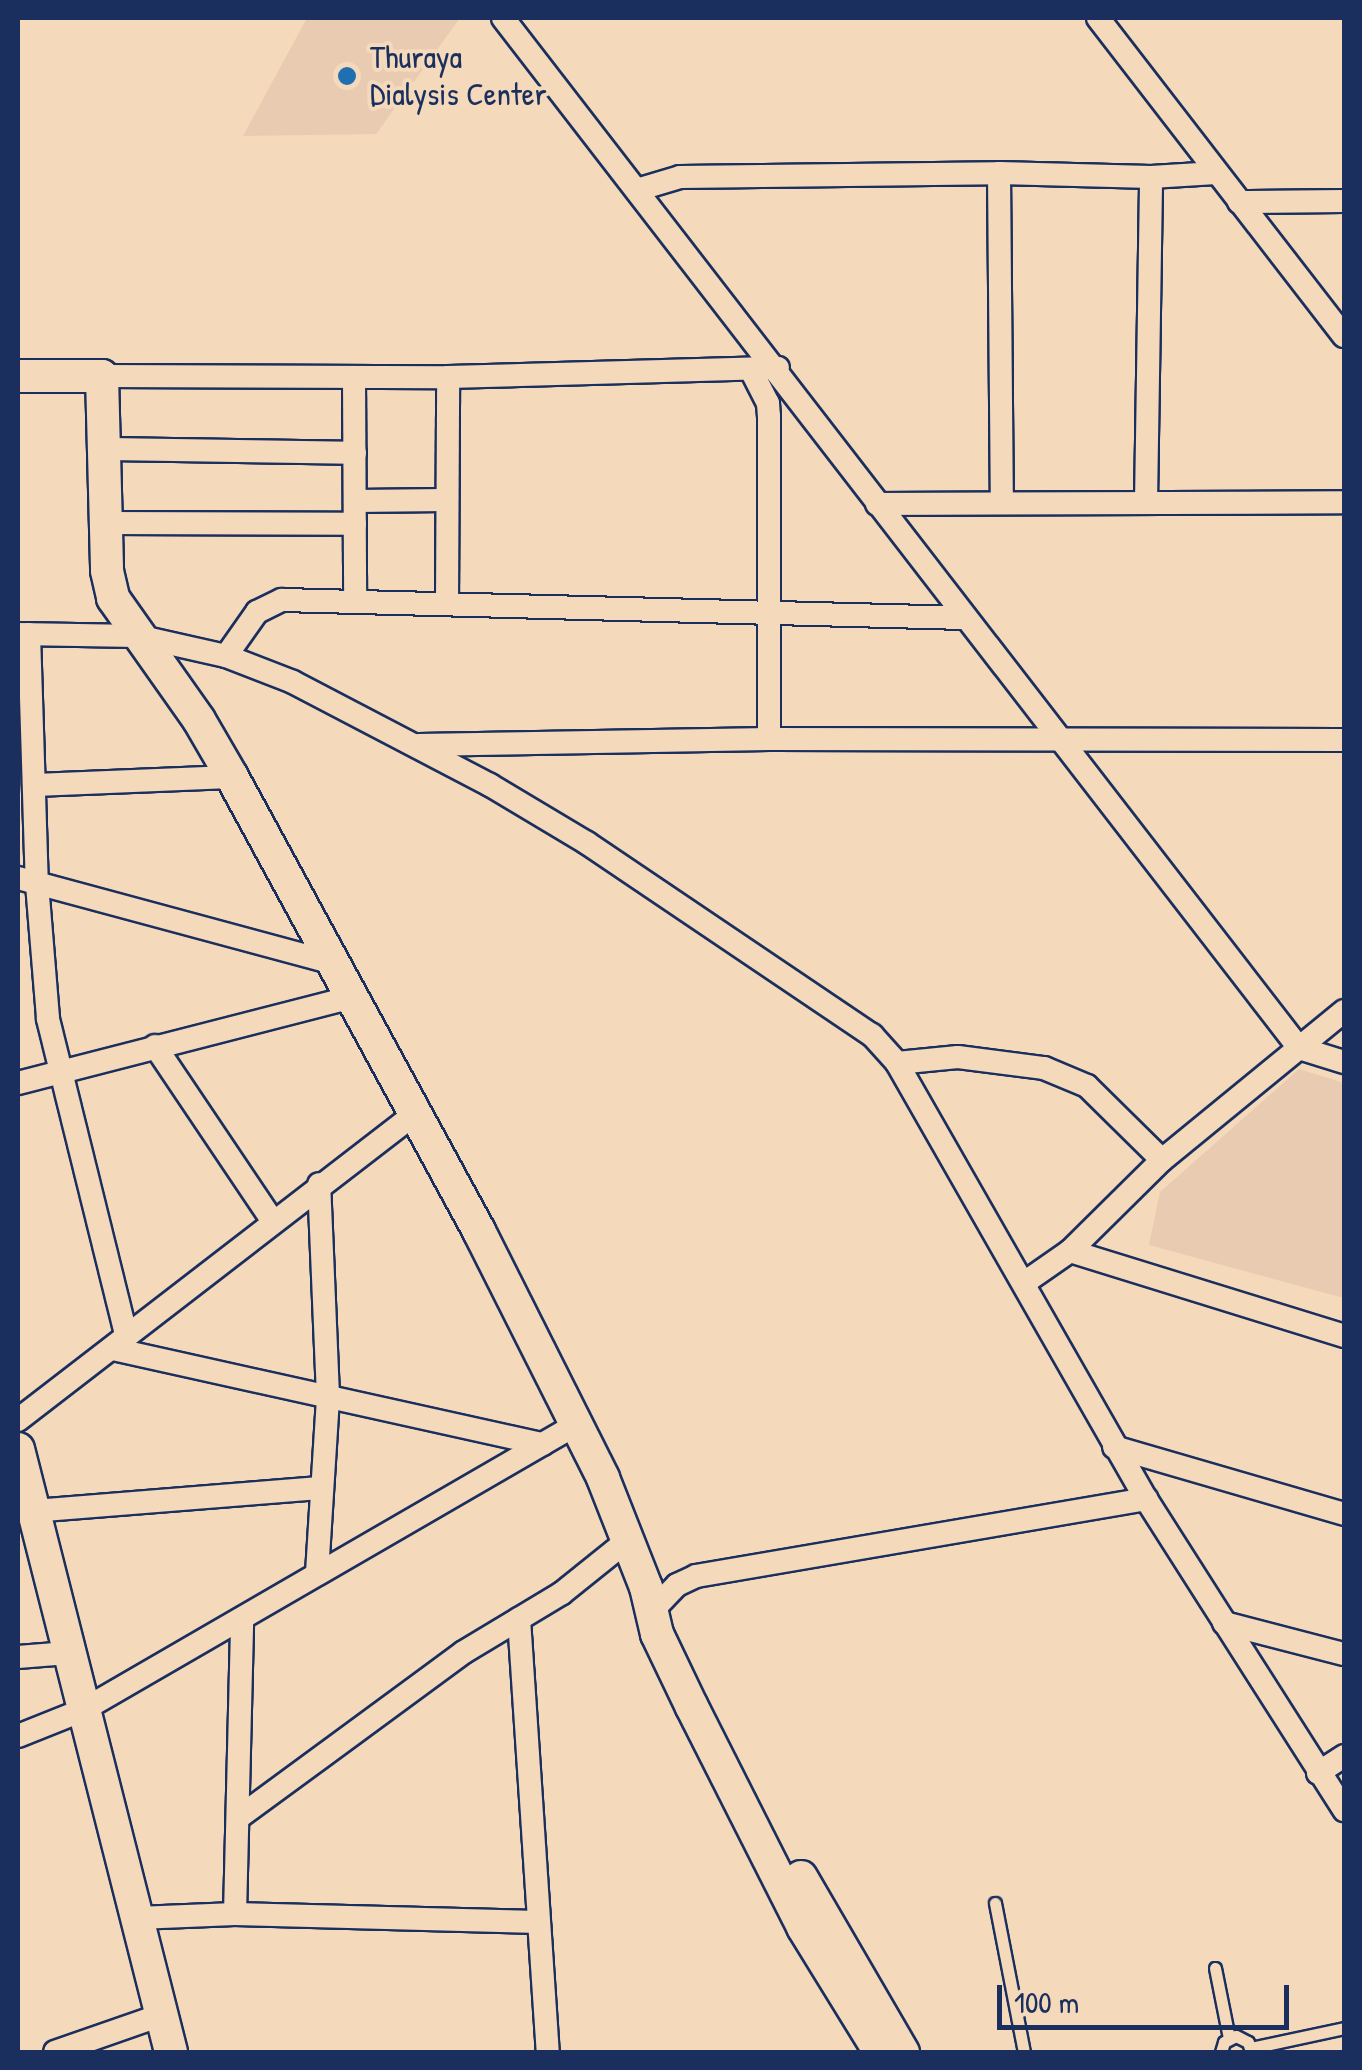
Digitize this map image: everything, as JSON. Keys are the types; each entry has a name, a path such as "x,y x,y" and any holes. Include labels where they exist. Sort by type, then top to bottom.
{"street":[{"path":"503,18 640,188 876,504 1059,740 1139,836 1299,1048 1344,1062"},
{"path":"1098,18 1344,336"},
{"path":"640,188 680,177 998,172 1150,178 1216,173"},
{"path":"998,172 1002,502"},
{"path":"1146,503 1150,178"},
{"path":"1239,202 1344,201"},
{"path":"18,376 354,378 778,368"},
{"path":"751,370 770,416 769,739"},
{"path":"102,376 108,588 137,636 171,678 232,777 329,962 416,1113 578,1424 652,1601 803,1927 880,2052"},
{"path":"447,602 448,377"},
{"path":"354,378 355,601"},
{"path":"104,449 355,453"},
{"path":"105,523 355,513 446,500"},
{"path":"876,504 1344,502"},
{"path":"226,656 268,604 282,600 966,618"},
{"path":"120,1342 48,1019 27,881 34,784 23,634 137,636 226,656 293,682 416,745 688,907 872,1034 897,1062 1114,1447 1344,1810"},
{"path":"416,745 769,739 1344,740"},
{"path":"34,784 232,777"},
{"path":"27,881 329,962"},
{"path":"18,1083 350,998"},
{"path":"1024,1283 1070,1251 1162,1160 1344,1011"},
{"path":"155,1046 272,1220"},
{"path":"897,1062 958,1058 1044,1068 1087,1086 1162,1160"},
{"path":"18,1420 272,1220 416,1113"},
{"path":"317,1573 328,1396 319,1184"},
{"path":"1070,1251 1344,1336"},
{"path":"120,1342 328,1396 543,1444"},
{"path":"18,1736 82,1710 578,1424"},
{"path":"1114,1447 1344,1514"},
{"path":"171,2052 23,1480 321,1488"},
{"path":"652,1601 696,1576 1146,1499"},
{"path":"238,1818 464,1652 562,1593 628,1540"},
{"path":"652,1601 677,1626 788,1852 903,2052"},
{"path":"520,1619 548,2052"},
{"path":"235,1914 242,1620"},
{"path":"1224,1623 1344,1654"},
{"path":"18,1657 68,1653"},
{"path":"1318,1773 1344,1756"},
{"path":"138,1918 235,1914 538,1922"},
{"path":"55,2052 161,2015"}],"lane":[{"path":"995,1903 1024,2052"},
{"path":"1215,1968 1229,2038 1220,2052"},
{"path":"1229,2038 1243,2038 1251,2050 1344,2028"}],"shaded area":[{"name":"Thuraya Dialysis Center","path":"307,18 460,18 376,134 243,136"},
{"path":"1299,1069 1344,1083 1344,1298 1149,1245 1160,1192"}],"place":[{"name":"Thuraya Dialysis Center","path":"347,76"}]}
